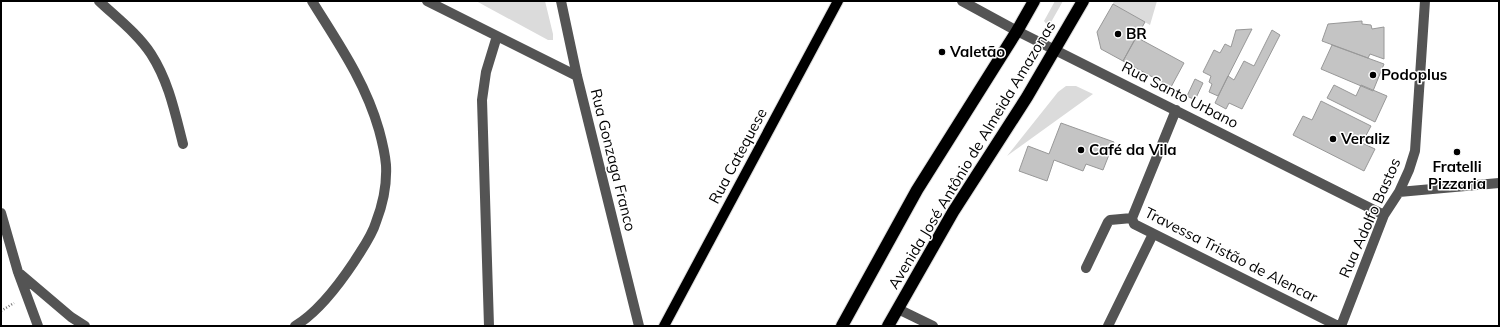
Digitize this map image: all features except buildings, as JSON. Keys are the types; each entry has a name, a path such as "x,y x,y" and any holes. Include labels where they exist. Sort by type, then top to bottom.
{"highway":[{"name":"Avenida José Antônio de Almeida Amazonas","path":"842,326 917,190 1018,30 1034,1"},
{"name":"Avenida José Antônio de Almeida Amazonas","path":"888,326 953,212 1056,50 1083,1"}],"main road":[{"name":"Rua Catequese","path":"664,326 838,1"}],"street":[{"path":"99,1 142,43 151,54 172,99 183,144"},
{"path":"295,326 317,307 348,271 360,253 376,224 382,203 386,166 384,146 373,111 354,68 312,1"},
{"path":"427,1 577,76"},
{"name":"Rua Gonzaga Franco","path":"561,1 577,76 639,326"},
{"name":"Rua Santo Urbano","path":"962,1 1384,215"},
{"name":"Rua Adolfo Bastos","path":"1339,326 1384,215 1399,192 1415,152 1425,1"},
{"path":"489,326 482,100 486,72 497,36"},
{"name":"Travessa Tristão de Alencar","path":"1176,110 1132,218 1133,222 1153,234 1339,326"},
{"path":"1399,192 1499,183"},
{"path":"1,213 18,272 38,326"},
{"path":"1086,268 1108,222 1110,220 1132,218"},
{"path":"1108,326 1153,234"},
{"path":"18,272 71,317 85,326"},
{"path":"898,309 933,326"}],"shaded area":[{"path":"476,1 545,1 553,34 553,40 548,40"},
{"path":"1055,1 1063,1 1050,24 1047,25 1044,21"},
{"path":"1114,1 1157,1 1150,25 1113,4"},
{"path":"1066,86 1076,86 1093,94 1007,156 1058,92"}],"place":[{"name":"BR","path":"1118,34"},
{"name":"Valetão","path":"942,52"},
{"name":"Podoplus","path":"1373,75"},
{"name":"Veraliz","path":"1333,139"},
{"name":"Café da Vila","path":"1081,150"},
{"name":"Fratelli Pizzaria","path":"1457,152"}]}
